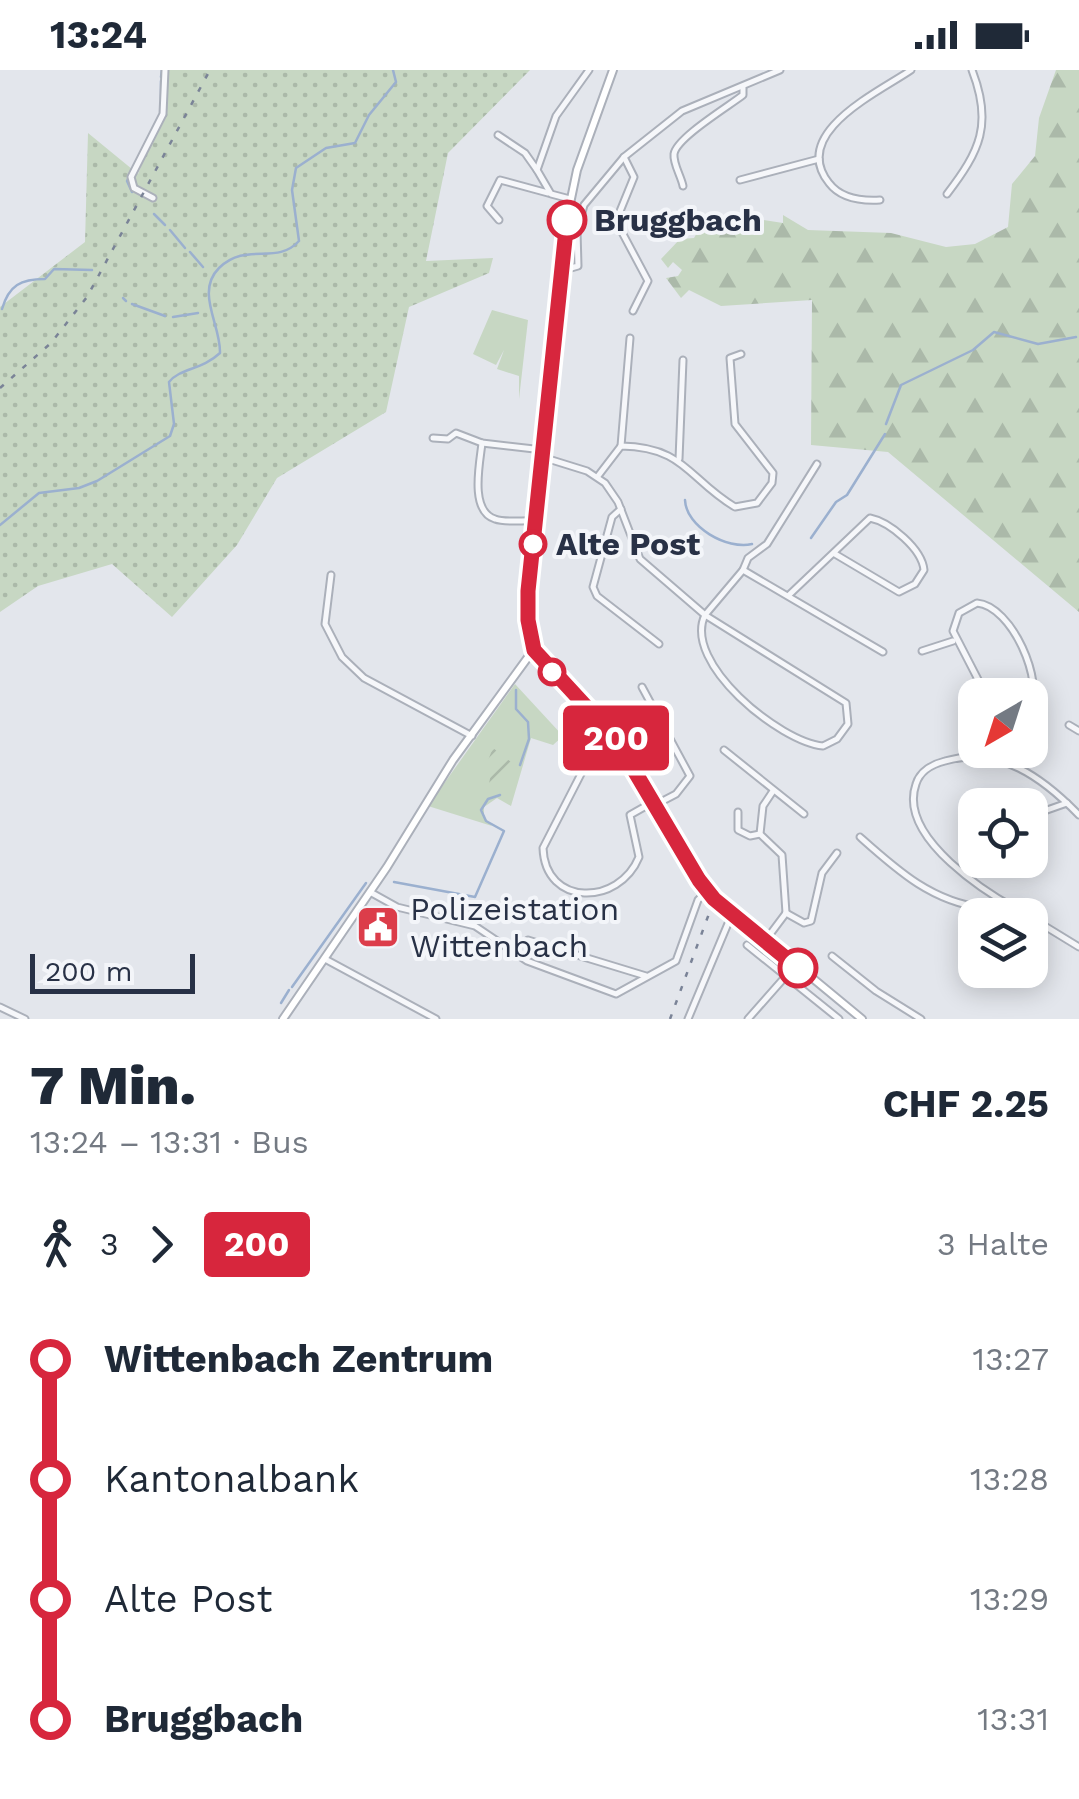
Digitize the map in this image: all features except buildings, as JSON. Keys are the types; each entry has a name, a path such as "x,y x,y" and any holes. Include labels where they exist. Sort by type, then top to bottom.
{"main road":[{"path":"613,70 570,199 527,611 534,650 615,738 707,892 862,1019"},
{"path":"283,1019 534,650"}],"street":[{"path":"153,198 134,188 131,176 164,114 165,70"},
{"path":"537,170 556,116 589,70"},
{"path":"561,271 578,266 582,211 592,192 624,157 668,120 780,70"},
{"path":"880,200 858,200 839,192 829,183 819,159 824,139 839,120 911,70"},
{"path":"947,194 973,161 981,135 980,96 972,70"},
{"path":"683,186 675,161 676,146 743,95 742,88"},
{"path":"498,135 524,153 551,194"},
{"path":"624,157 634,177 616,221 648,281 634,310"},
{"path":"740,180 819,159"},
{"path":"499,220 487,206 500,180 570,199"},
{"path":"598,476 622,446 630,338"},
{"path":"622,446 654,449 679,458 736,507 752,506 772,484 770,466 748,446 735,424 735,372 730,358 741,354"},
{"path":"679,458 683,360"},
{"path":"433,438 448,440 456,433 482,444 542,454 598,476 621,509 640,559 705,616 846,703 848,724 837,739 823,746 808,743 738,696 701,639 705,616 743,570 748,558 767,544 817,464"},
{"path":"482,444 479,494 485,510 496,520 536,521"},
{"path":"621,509 612,516 593,588 597,596 659,644"},
{"path":"789,595 835,554 863,520 874,518 917,552 924,570 915,584 900,592 835,554"},
{"path":"743,570 884,652"},
{"path":"331,575 325,624 342,657 364,678 472,736"},
{"path":"976,678 954,640 953,624 965,608 978,603 995,609 1033,678"},
{"path":"922,651 954,640"},
{"path":"582,772 542,848 553,880 571,892 600,894 621,882 639,858 630,815 676,794 690,776 642,688"},
{"path":"1069,724 1079,731"},
{"path":"724,750 804,814"},
{"path":"958,759 925,771 916,785 915,806 924,830 944,856 996,898"},
{"path":"1022,768 1079,815"},
{"path":"765,941 786,913 784,861 760,834 763,806 773,791"},
{"path":"1048,810 1067,803"},
{"path":"738,812 738,830 750,836 760,834"},
{"path":"860,837 901,873 939,896 958,901"},
{"path":"786,913 804,922 811,921 822,872 836,853"},
{"path":"370,892 397,907 474,926 527,961 616,994 676,962 698,900 707,892"},
{"path":"688,1019 732,914"},
{"path":"1048,928 1079,947"},
{"path":"528,940 649,977"},
{"path":"747,945 839,1019"},
{"path":"832,956 921,1019"},
{"path":"324,960 436,1019"},
{"path":"748,1019 788,979"},
{"path":"0,1008 25,1019"}],"green space":[{"path":"168,70 530,70 448,153 426,261 493,258 489,273 409,307 386,412 277,478 237,545 172,617 112,564 38,586 0,612 0,307 85,242 88,133 138,174 163,111"},
{"path":"1056,70 1079,70 1079,612 888,452 811,445 812,300 721,306 689,290 681,298 666,278 678,276 682,270 673,262 668,268 661,259 680,239 694,238 698,231 729,227 734,221 751,218 783,223 783,215 808,230 891,233 946,247 975,244 1008,227 1012,184 1035,156 1039,118"},
{"path":"492,310 528,320 519,399 519,376 497,369 504,350 496,365 473,354"},
{"path":"515,684 563,736 553,745 531,738 511,806 497,798 484,807 484,817 492,826 428,806"},
{"path":"493,748 511,762 502,785 487,793 491,774 484,770"}],"waterway":[{"path":"161,77 162,70"},
{"path":"0,525 39,493 79,488 97,481 170,436 174,424 169,382 220,353 209,298 212,277 230,260 281,252 299,241 292,190 296,168 326,148 355,143 369,115 396,82 393,70"},
{"path":"161,81 161,99"},
{"path":"132,192 127,181 150,134"},
{"path":"154,214 165,225"},
{"path":"170,230 185,248"},
{"path":"190,252 203,267"},
{"path":"2,309 8,294 23,282 45,279 54,269 92,270"},
{"path":"123,298 126,301"},
{"path":"132,304 165,316"},
{"path":"173,317 198,313"},
{"path":"886,424 901,385 973,350 994,332 1038,344 1076,337"},
{"path":"811,538 836,502 847,495 885,434"},
{"path":"685,500 692,519 710,534 731,543 752,544"},
{"path":"516,690 516,709 528,722 529,739 520,765"},
{"path":"394,882 475,897 504,831 486,821 481,810 488,799 500,795"},
{"path":"292,987 366,883"},
{"path":"281,1003 289,990"}],"railway":[{"path":"0,388 51,343 87,297 210,70"},
{"path":"670,1019 710,911"}],"bus line":[{"name":"200","path":"567,220 528,591 530,638 534,650 552,672 624,750 707,892 798,968"}],"place":[{"name":"Bruggbach","path":"567,220"},
{"name":"Alte Post","path":"533,544"},
{"name":"Polizeistation Wittenbach","path":"378,927"}]}
